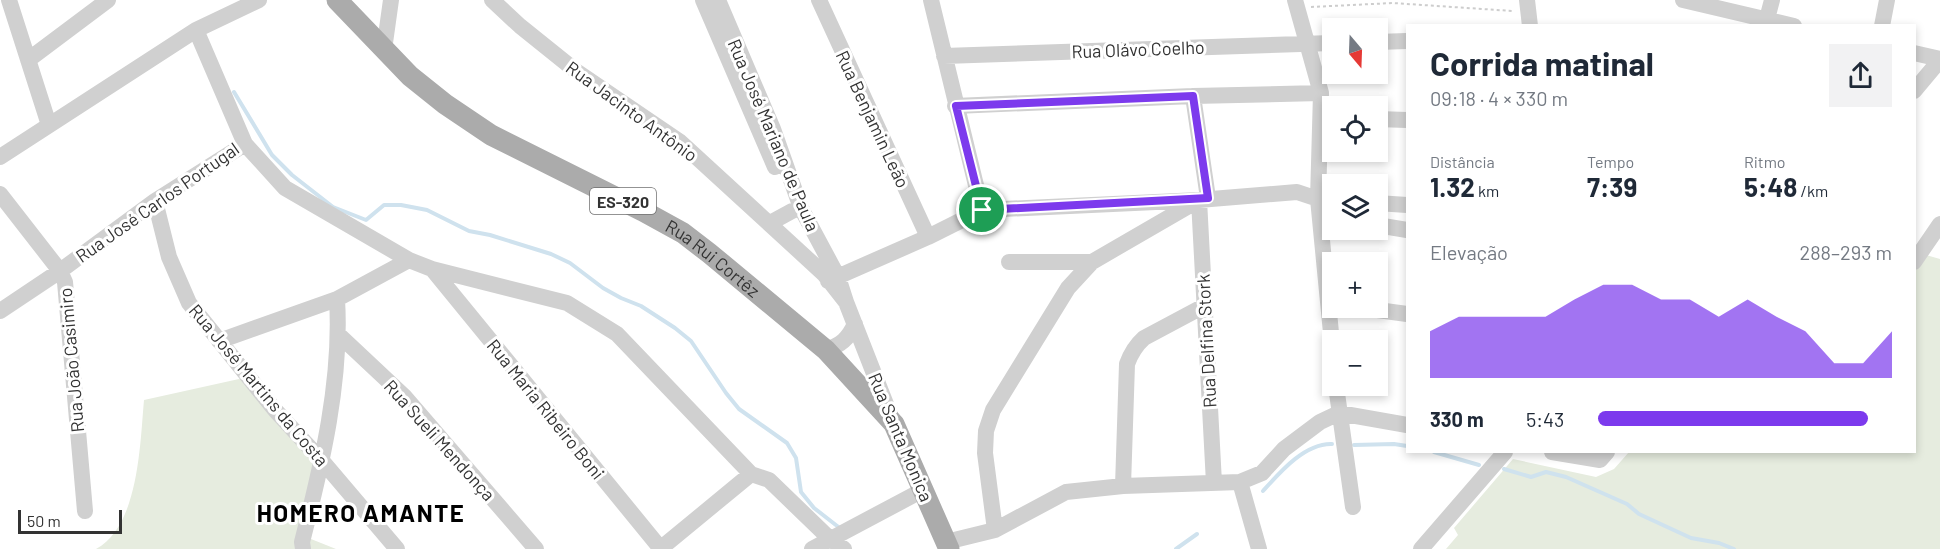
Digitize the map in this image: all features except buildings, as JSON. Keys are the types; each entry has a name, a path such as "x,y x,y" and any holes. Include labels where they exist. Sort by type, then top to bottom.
{"main road":[{"name":"Rua Rui Cortêz","path":"337,0 410,76 445,104 491,135 683,233 826,350 894,424"},
{"name":"Rua Santa Monica","path":"894,424 947,545"}],"street":[{"path":"9,0 49,125"},
{"path":"28,60 108,0"},
{"path":"0,157 196,30 258,0"},
{"path":"384,50 391,0"},
{"name":"Rua Jacinto Antônio","path":"492,0 576,71 679,141 830,277 846,302"},
{"name":"Rua José Mariano de Paula","path":"703,0 717,10 768,132 796,209 830,277"},
{"name":"Rua Benjamin Leão","path":"819,0 928,237"},
{"path":"931,0 982,210"},
{"path":"1683,0 1786,24"},
{"path":"1767,19 1772,0"},
{"path":"1882,24 1887,0"},
{"path":"1296,4 1322,98"},
{"name":"Rua José Carlos Portugal","path":"0,311 60,271 155,201 245,144 196,30"},
{"path":"1388,42 1406,41"},
{"name":"Rua Olávo Coelho","path":"944,56 1322,43"},
{"path":"1916,54 1940,60 1916,89"},
{"path":"956,106 1321,93"},
{"name":"Rua Delfina Stork","path":"1193,96 1203,199 1204,306 1214,483"},
{"path":"1388,119 1406,120"},
{"path":"245,144 285,188 410,260 432,269 567,303 617,334 751,474 769,480 844,549"},
{"path":"830,277 928,237 982,210 1297,192 1322,198"},
{"name":"Rua João Casimiro","path":"0,194 60,271 65,282 85,511"},
{"path":"995,530 985,453 986,431 993,410 1068,288 1092,262 1203,199"},
{"name":"Rua José Martins da Costa","path":"155,201 169,257 189,303 275,410 397,549"},
{"path":"1388,204 1406,205"},
{"path":"771,224 796,209"},
{"path":"1916,259 1940,224"},
{"path":"1388,227 1406,230"},
{"path":"219,341 337,299 410,260"},
{"path":"1009,262 1092,262"},
{"name":"Rua Maria Ribeiro Boni","path":"432,269 660,549"},
{"path":"303,549 302,542 322,462 339,335 337,299"},
{"name":"Rua Santa Monica","path":"846,302 894,424"},
{"path":"1123,486 1127,364 1130,354 1144,338 1204,306"},
{"path":"1388,311 1406,314"},
{"path":"826,350 840,345 850,336 855,324"},
{"name":"Rua Sueli Mendonça","path":"339,335 404,396 536,549"},
{"path":"1337,396 1353,507"},
{"path":"947,545 995,530 1066,492 1123,486 1240,482 1262,473 1284,449 1320,422 1339,413 1406,425"},
{"path":"1420,549 1504,453"},
{"path":"1565,453 1604,456"},
{"path":"660,549 751,474"},
{"path":"1240,482 1260,549"},
{"path":"812,549 923,490"}],"path":[{"path":"1296,4 1393,3 1528,12"}],"shaded area":[{"path":"1926,255 1940,259 1940,549 1446,549 1458,535 1454,528 1513,459 1596,477 1614,469 1628,453 1916,453 1916,266"},
{"path":"248,377 317,461 311,539 336,549 96,549 110,538 121,522 129,503 135,482 144,400"}],"waterway":[{"path":"234,92 272,155 292,175 333,207 366,220 384,205 401,205 427,210 469,231 490,235 551,254 570,263 603,288 641,306 675,328 691,341 739,409 787,443 796,458 801,492 814,508 841,529"},
{"path":"1263,491 1303,453 1312,448 1332,444"},
{"path":"1354,445 1406,446"},
{"path":"1437,453 1479,465"},
{"path":"1504,469 1531,477 1546,472 1566,477 1627,504 1639,514 1691,538 1719,543 1734,549"},
{"path":"1176,549 1197,534"}],"district":[{"name":"HOMERO AMANTE","path":"361,512"}],"route":[{"path":"1193,96 1208,198 982,210 956,106 1193,96"}]}
